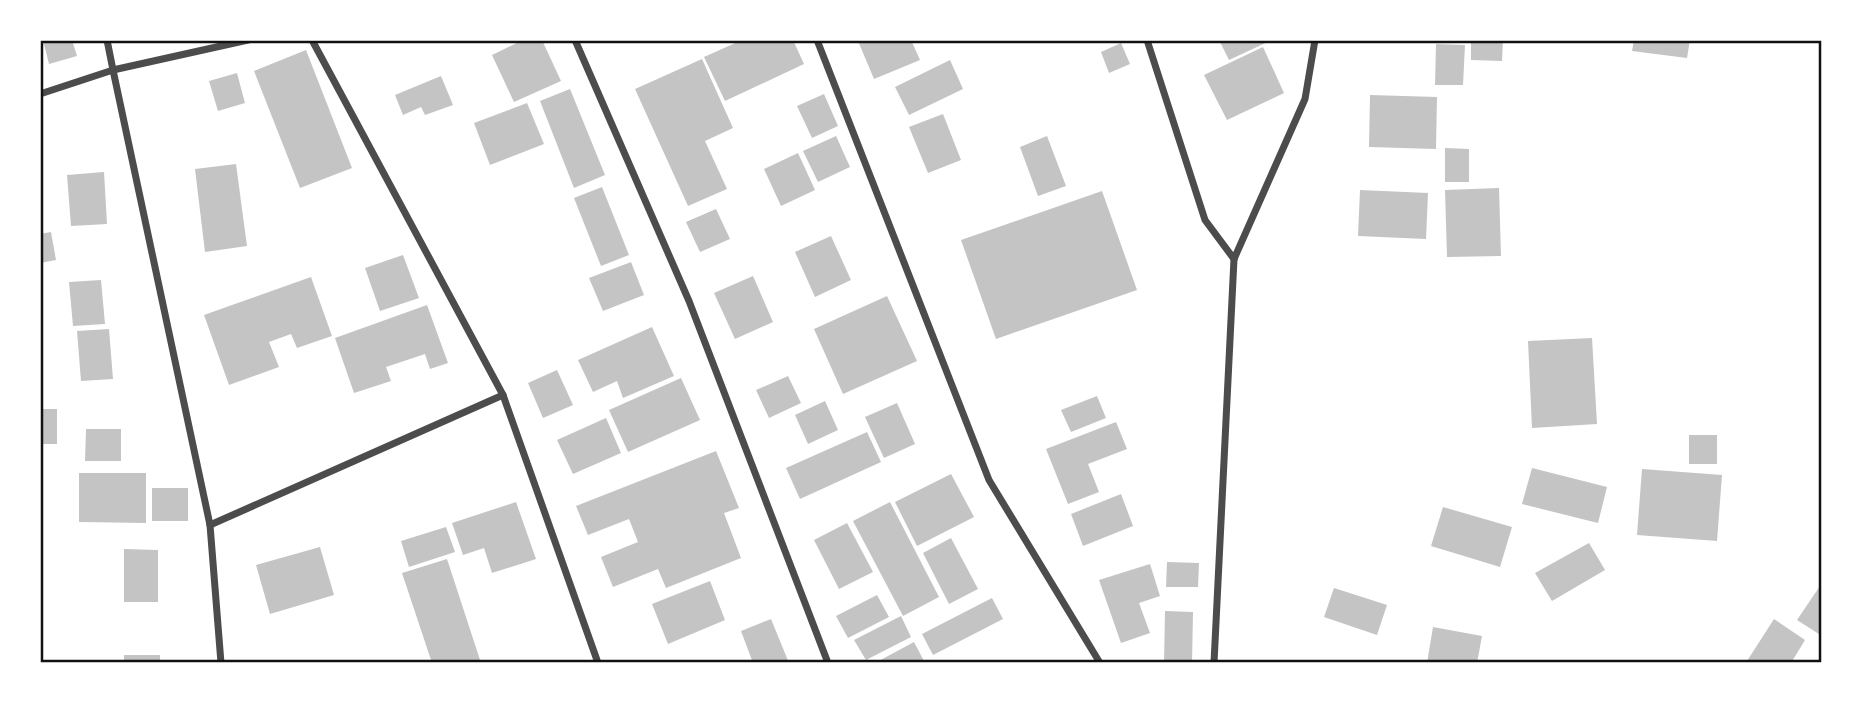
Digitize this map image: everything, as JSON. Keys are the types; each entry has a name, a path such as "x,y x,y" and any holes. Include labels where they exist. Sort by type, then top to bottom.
{"street":[{"path":"107,40 210,524 221,663"},
{"path":"40,94 113,70 248,40"},
{"path":"312,40 503,395 598,663"},
{"path":"575,40 689,300 828,663"},
{"path":"817,40 989,480 1100,663"},
{"path":"1147,40 1205,220 1234,259"},
{"path":"1214,663 1234,259 1306,99 1315,40"},
{"path":"210,524 503,395"}],"building":[{"path":"43,40 72,40 77,56 49,64"},
{"path":"523,40 542,40 561,81 514,102 492,55"},
{"path":"742,40 793,40 804,64 725,101 704,57"},
{"path":"911,40 920,60 874,79 858,41"},
{"path":"1219,40 1272,40 1229,60"},
{"path":"1471,40 1503,40 1502,61 1471,60"},
{"path":"1634,40 1690,40 1687,58 1632,51"},
{"path":"1121,43 1130,64 1109,73 1101,52"},
{"path":"1436,44 1465,45 1463,85 1435,85"},
{"path":"1263,47 1284,93 1227,120 1204,75"},
{"path":"306,50 352,168 300,188 254,71"},
{"path":"702,59 733,128 705,141 727,189 688,206 635,89"},
{"path":"950,60 963,89 909,115 895,87"},
{"path":"237,73 245,103 218,111 209,81"},
{"path":"441,76 453,105 425,115 421,107 403,115 395,95"},
{"path":"570,89 605,175 574,188 540,101"},
{"path":"824,94 838,126 812,138 797,106"},
{"path":"1370,95 1437,97 1436,149 1369,147"},
{"path":"527,103 544,144 490,165 474,123"},
{"path":"943,114 961,160 928,173 909,127"},
{"path":"836,136 850,167 818,182 803,151"},
{"path":"1047,136 1066,186 1038,196 1020,147"},
{"path":"1445,148 1469,149 1469,182 1445,182"},
{"path":"798,153 815,190 781,206 764,169"},
{"path":"236,164 247,246 205,252 195,169"},
{"path":"104,172 107,224 71,226 67,175"},
{"path":"602,187 629,255 601,266 574,198"},
{"path":"1499,188 1501,256 1447,257 1445,190"},
{"path":"1360,190 1428,193 1426,239 1358,236"},
{"path":"1102,191 1137,290 996,339 961,240"},
{"path":"716,209 730,239 700,252 686,222"},
{"path":"51,232 56,260 40,263 40,234"},
{"path":"831,236 851,280 815,297 795,252"},
{"path":"403,255 419,298 380,311 365,268"},
{"path":"631,262 644,295 603,311 589,278"},
{"path":"753,276 773,322 735,339 714,293"},
{"path":"311,277 332,336 297,348 291,334 269,342 279,367 229,385 204,315"},
{"path":"101,280 105,324 73,326 69,282"},
{"path":"887,296 917,361 843,394 814,329"},
{"path":"427,305 448,363 430,369 425,354 386,367 391,381 354,393 335,338"},
{"path":"652,327 674,376 623,398 617,381 593,392 578,360"},
{"path":"109,329 113,379 81,381 77,331"},
{"path":"1592,338 1597,424 1532,428 1528,341"},
{"path":"557,370 573,405 543,418 528,383"},
{"path":"788,376 801,403 769,418 756,390"},
{"path":"681,378 700,420 628,452 609,410"},
{"path":"1097,396 1106,418 1071,432 1061,410"},
{"path":"825,401 838,430 808,444 795,415"},
{"path":"897,403 915,444 884,458 865,417"},
{"path":"40,409 57,409 57,444 40,444"},
{"path":"606,418 621,453 573,474 557,440"},
{"path":"1116,422 1127,449 1088,464 1099,492 1068,504 1046,449"},
{"path":"86,429 121,429 121,461 85,461"},
{"path":"867,432 881,462 800,499 786,468"},
{"path":"1689,435 1717,435 1717,464 1689,464"},
{"path":"716,451 739,508 724,513 741,558 666,588 658,569 613,587 601,557 638,542 629,519 588,535 576,506"},
{"path":"1532,468 1607,487 1598,523 1522,504"},
{"path":"1642,469 1722,475 1717,541 1637,535"},
{"path":"79,473 146,473 146,523 79,522"},
{"path":"951,474 974,517 917,546 895,502"},
{"path":"152,488 188,488 188,521 152,521"},
{"path":"1121,494 1133,526 1083,546 1071,514"},
{"path":"516,502 536,559 492,573 484,548 463,555 452,523"},
{"path":"890,502 939,597 903,616 853,521"},
{"path":"1443,507 1512,527 1500,567 1431,546"},
{"path":"847,523 873,572 839,589 814,540"},
{"path":"446,527 455,552 409,567 401,541"},
{"path":"951,538 978,589 949,604 923,553"},
{"path":"1589,543 1605,570 1552,601 1535,573"},
{"path":"320,547 334,595 270,614 256,565"},
{"path":"124,549 158,550 158,602 124,602"},
{"path":"447,559 481,663 432,663 402,573"},
{"path":"1167,562 1199,563 1198,587 1166,587"},
{"path":"1150,564 1160,596 1139,603 1150,633 1121,643 1099,580"},
{"path":"710,581 725,620 668,644 652,604"},
{"path":"1822,583 1822,636 1797,620"},
{"path":"1334,588 1387,605 1377,635 1324,617"},
{"path":"877,595 889,617 848,638 836,616"},
{"path":"992,598 1003,619 933,655 922,634"},
{"path":"1165,611 1193,612 1192,663 1164,663"},
{"path":"901,616 911,637 866,660 854,640"},
{"path":"771,619 789,663 753,663 741,631"},
{"path":"1774,619 1805,640 1791,663 1750,663 1747,661"},
{"path":"1433,627 1482,636 1477,663 1427,663"},
{"path":"914,642 925,663 875,663"},
{"path":"124,655 160,655 160,663 124,663"}]}
